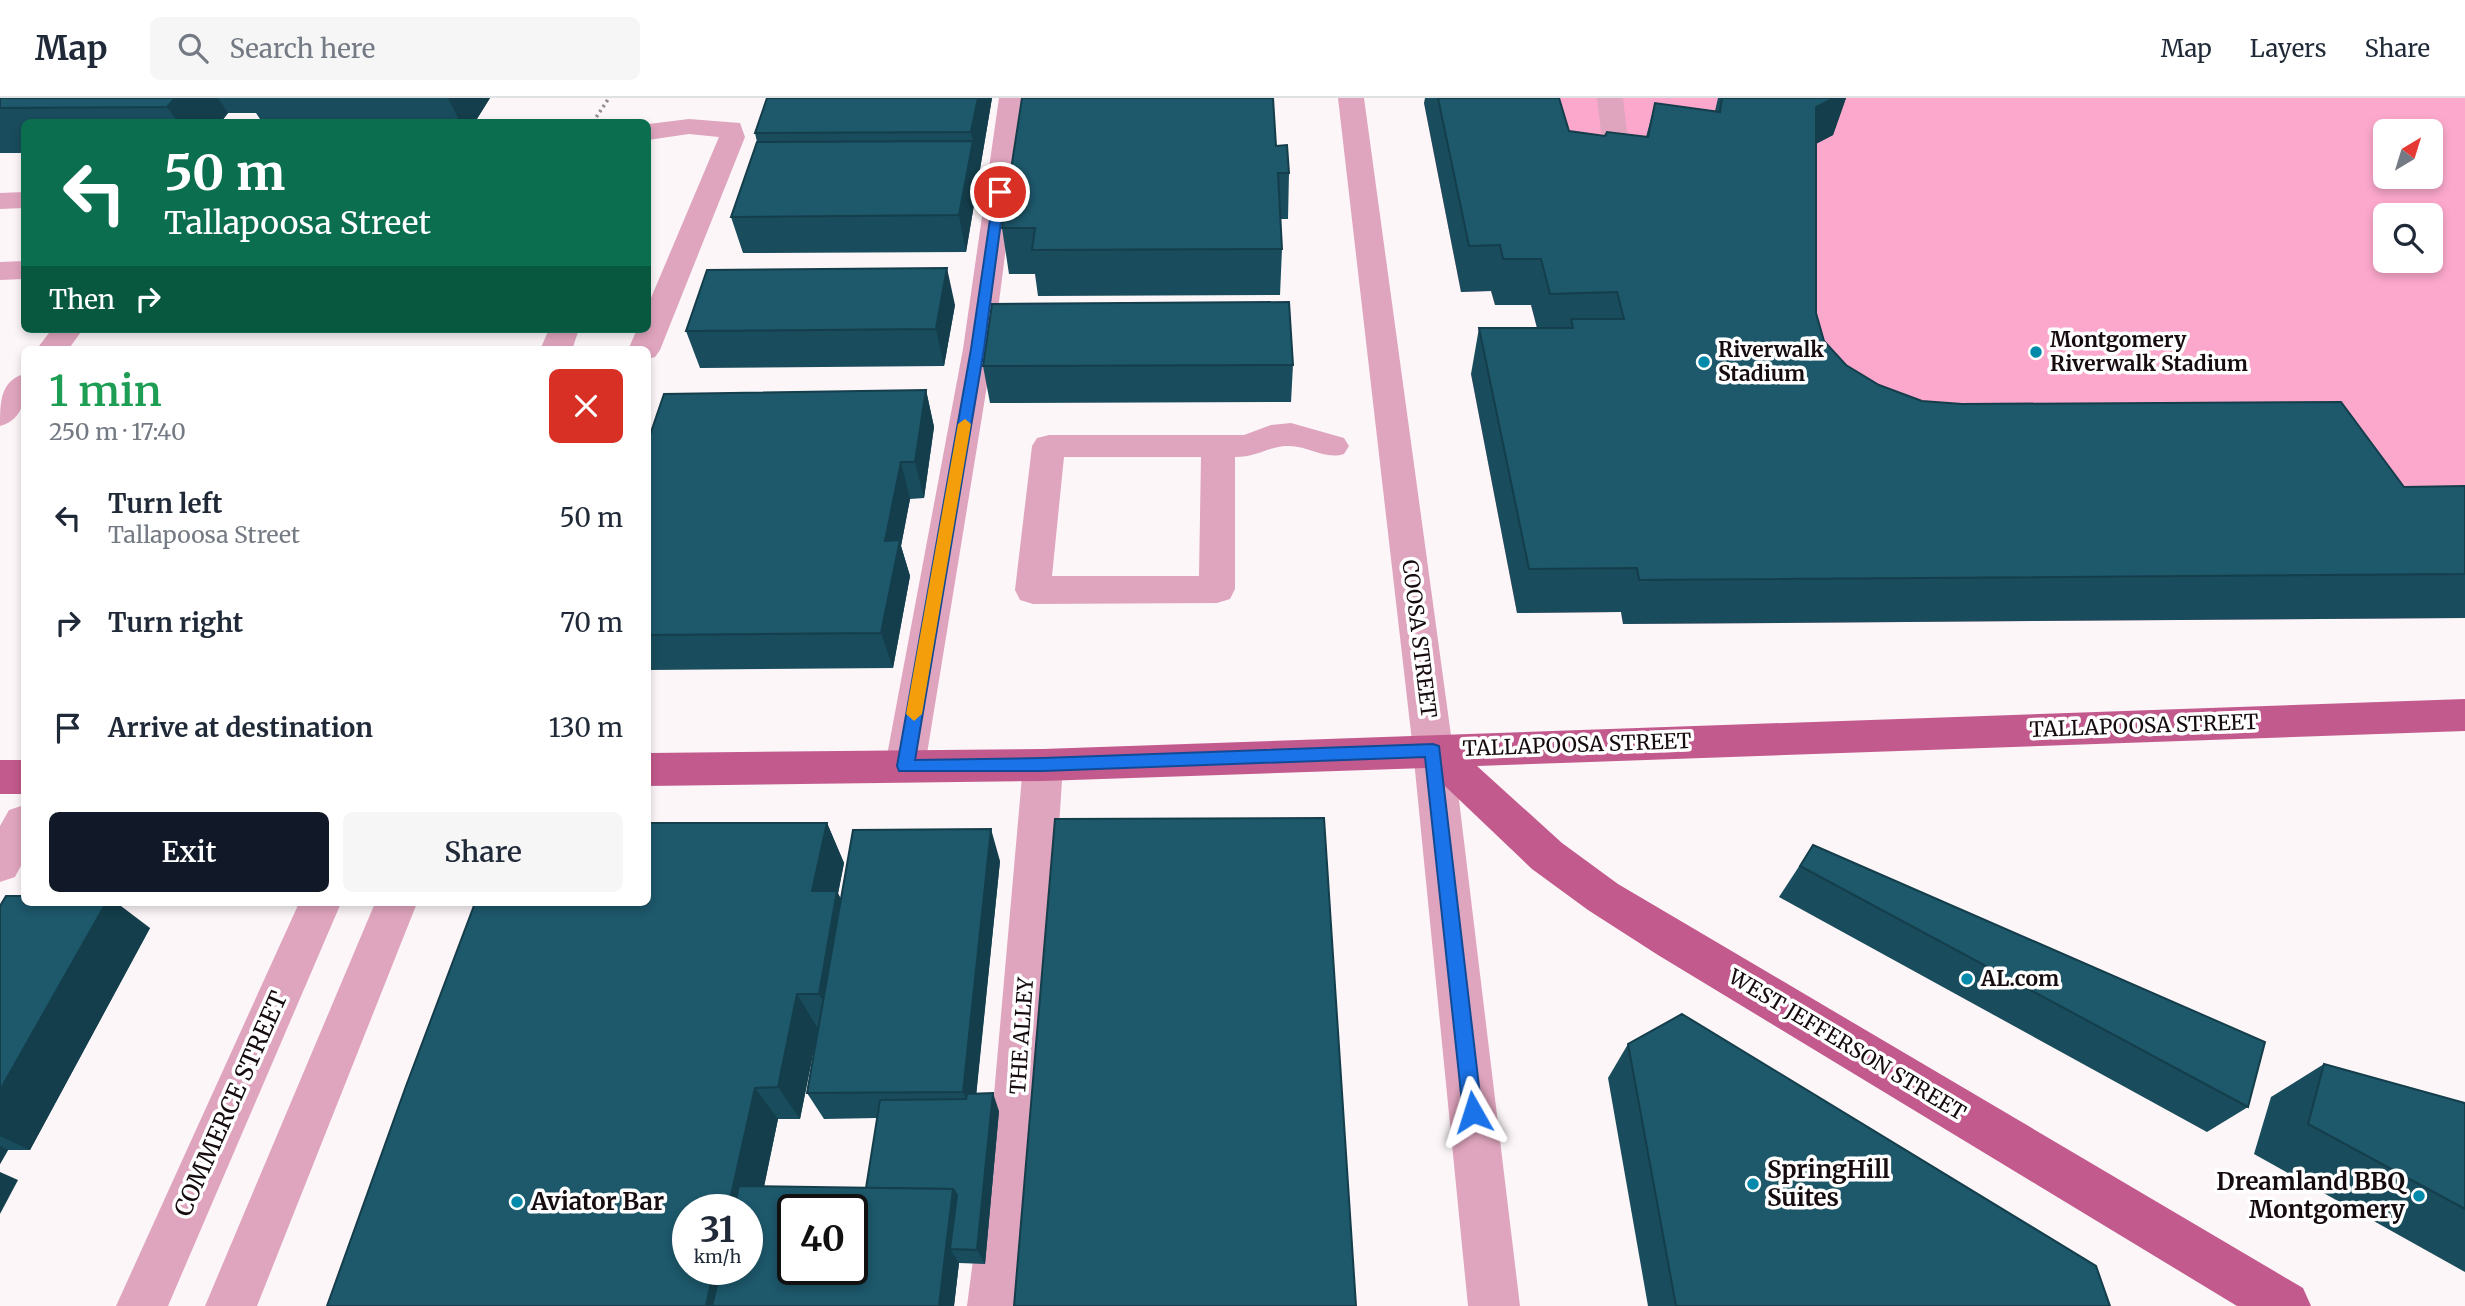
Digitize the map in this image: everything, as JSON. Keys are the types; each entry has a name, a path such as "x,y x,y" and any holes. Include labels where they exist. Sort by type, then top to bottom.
{"main road":[{"name":"TALLAPOOSA STREET","path":"651,770 1043,765 2465,715"},
{"name":"WEST JEFFERSON STREET","path":"1433,750 1547,856 1604,897 1672,941 2285,1306"},
{"path":"0,777 21,777"}],"street":[{"path":"905,766 978,349 1012,98"},
{"name":"COOSA STREET","path":"1351,98 1363,444 1433,750 1494,1306"},
{"path":"1610,98 1614,132"},
{"path":"647,346 732,137 731,129 713,126 665,127 651,131"},
{"path":"0,201 21,200"},
{"path":"0,271 21,270"},
{"path":"0,415 21,388"},
{"path":"1234,446 1217,589 1033,590 1049,446 1234,446 1265,455 1291,457 1309,456 1363,444"},
{"name":"THE ALLEY","path":"993,1306 1017,1106 1043,765"},
{"path":"0,864 21,827"},
{"name":"COMMERCE STREET","path":"142,1306 319,906"},
{"path":"231,1306 395,906"}],"path":[{"path":"595,119 610,98"}],"shaded area":[{"name":"Montgomery Riverwalk Stadium","path":"1482,98 2465,98 2465,618 1623,624 1621,612 1517,613 1471,374 1561,374 1540,339 1531,305 1495,305 1491,291 1461,292 1424,103"}],"building":[{"path":"0,98 175,98 167,107 0,108"},
{"path":"767,98 978,98 971,132 755,133"},
{"path":"1022,98 1273,98 1276,146 1287,145 1289,173 1278,173 1282,249 1032,250 1035,228 1002,228"},
{"name":"Riverwalk Stadium","path":"1438,98 1559,98 1569,131 1605,136 1607,132 1648,137 1655,103 1720,112 1722,98 1834,98 1816,107 1816,313 1824,341 1846,365 1879,385 1922,401 1962,404 2341,402 2404,487 2465,486 2465,574 1639,580 1637,568 1529,569 1479,328 1573,328 1571,319 1624,319 1617,292 1550,294 1541,259 1503,259 1500,245 1469,246"},
{"path":"973,141 959,215 731,217 757,142"},
{"path":"947,268 936,329 686,331 707,270"},
{"path":"1289,302 1293,365 983,366 992,304"},
{"path":"926,390 915,462 901,462 885,541 900,540 881,633 651,635 651,432 664,394"},
{"path":"1324,818 1356,1306 1014,1306 1055,819"},
{"path":"651,823 827,823 812,891 837,891 819,994 797,994 778,1087 755,1088 731,1194 672,1194 672,1285 711,1285 706,1306 327,1306 474,906 651,906"},
{"path":"991,829 963,1092 807,1093 853,830"},
{"path":"1813,845 2265,1042 2248,1107 1800,866"},
{"path":"6,896 21,896 21,906 104,906 0,1090 0,906"},
{"name":"SpringHill Suites","path":"1682,1014 2096,1266 2110,1306 1676,1306 1628,1044"},
{"path":"2324,1064 2465,1103 2465,1209 2308,1124"},
{"path":"993,1093 977,1250 950,1249 957,1195 953,1189 866,1188 880,1100 966,1099 967,1094"},
{"path":"739,1186 953,1189 939,1306 712,1306 717,1285 763,1285 763,1194 737,1194"}],"slow traffic":[{"path":"914,714 965,424"}],"place":[{"name":"Montgomery Riverwalk Stadium","path":"2036,352"},
{"name":"Riverwalk Stadium","path":"1704,362"},
{"name":"AL.com","path":"1967,979"},
{"name":"SpringHill Suites","path":"1753,1184"},
{"name":"Dreamland BBQ Montgomery","path":"2419,1196"},
{"name":"Aviator Bar","path":"517,1202"}],"route":[{"path":"1000,192 978,349 905,766 1043,765 1433,750 1473,1112"}]}
